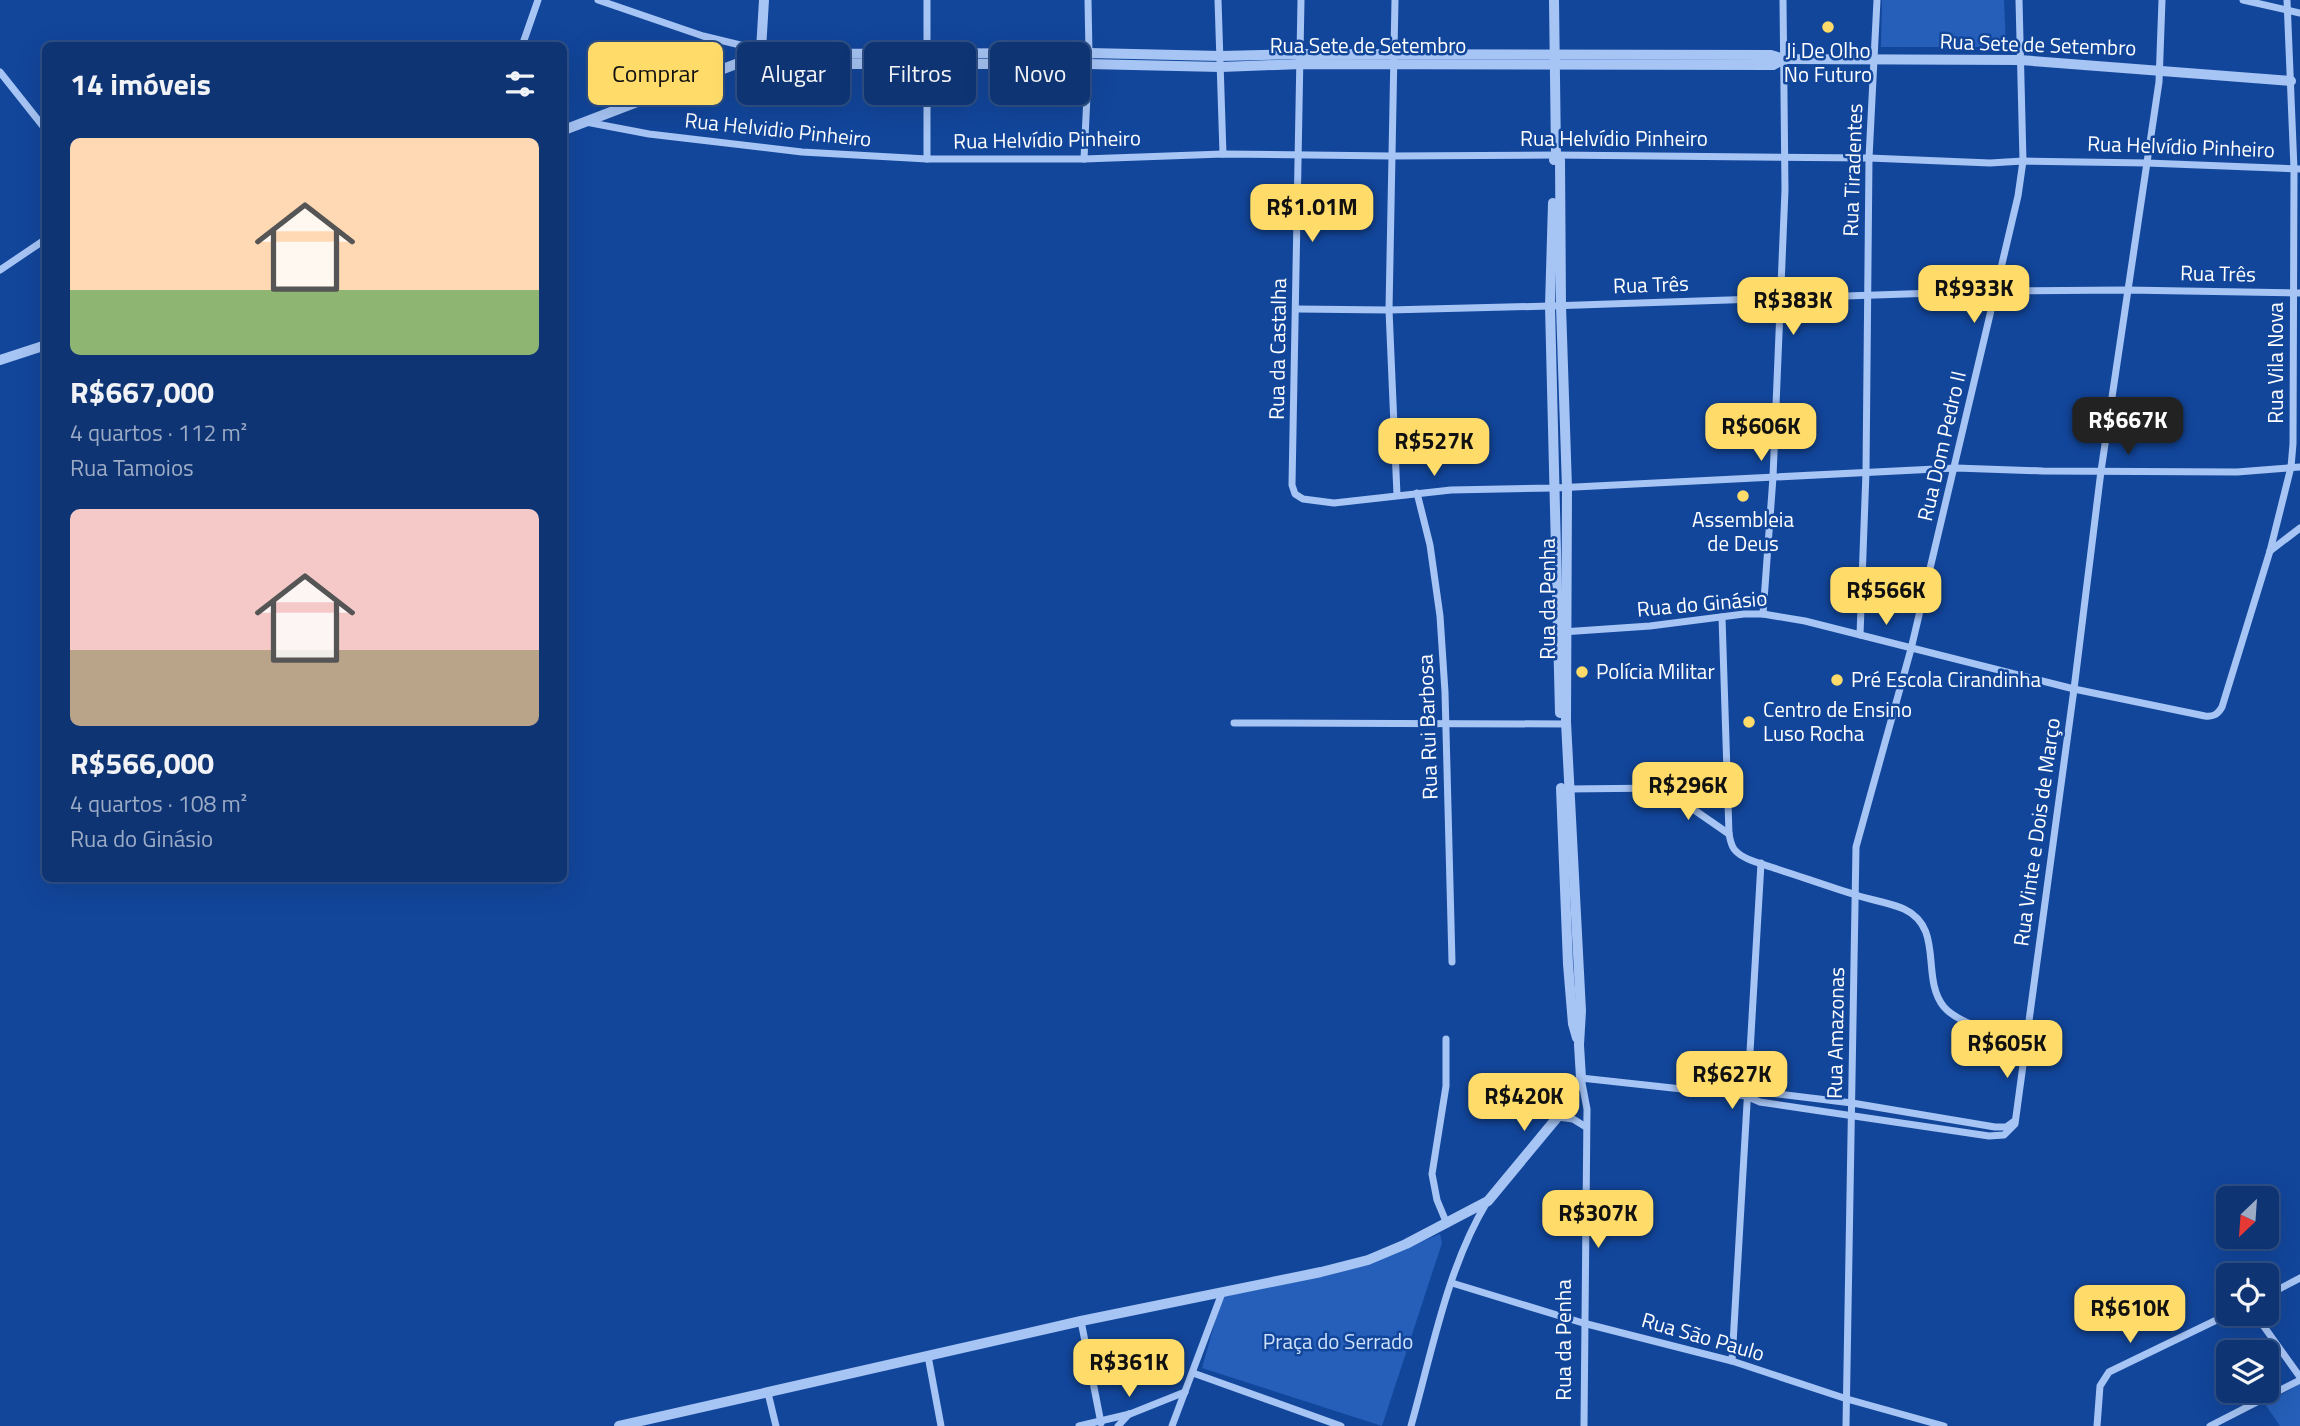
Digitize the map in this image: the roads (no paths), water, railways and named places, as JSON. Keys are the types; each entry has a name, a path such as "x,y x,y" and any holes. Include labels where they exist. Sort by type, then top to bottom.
{"street":[{"path":"523,42 538,0"},
{"name":"Rua Sete de Setembro","path":"598,0 737,45"},
{"path":"760,42 764,0"},
{"path":"927,0 928,42"},
{"path":"1088,0 1089,42"},
{"path":"1218,0 1223,154"},
{"name":"Rua da Castalha","path":"1301,0 1293,489 1303,499 1320,503 1397,495"},
{"path":"1395,0 1390,310 1397,495 1956,468 2237,472 2300,467"},
{"name":"Rua da Penha","path":"1554,0 1555,488 1562,632 1567,951 1573,1024 1579,1045 1581,1078 1587,1109 1584,1426"},
{"path":"1763,614 1773,477 1781,297 1785,157 1783,0"},
{"name":"Rua Tiradentes","path":"1860,635 1866,472 1869,158 1877,0"},
{"name":"Rua Dom Pedro II","path":"1912,649 2018,196 2023,161 2019,0"},
{"name":"Rua Vinte e Dois de Março","path":"2012,1124 2026,1044 2126,290 2160,69 2162,0"},
{"path":"2243,0 2300,13"},
{"name":"Rua Vila Nova","path":"2216,715 2222,707 2271,547 2291,467 2297,292 2297,169 2287,0"},
{"name":"Rua Sete de Setembro","path":"1090,58 1221,62 1393,54 1463,60 1771,55 1784,59 2021,60 2291,81"},
{"name":"Rua Sete de Setembro","path":"1301,59 1393,66 1463,60"},
{"path":"567,130 737,62"},
{"path":"0,72 42,125"},
{"path":"928,105 928,159"},
{"path":"1084,159 1087,105"},
{"name":"Rua Helvidio Pinheiro","path":"585,122 649,134 802,152 928,159"},
{"name":"Rua Helvídio Pinheiro","path":"928,159 1084,159 1223,154 1556,155 1869,158 1990,163 2147,163 2297,169"},
{"path":"0,270 42,242"},
{"name":"Rua Três","path":"1297,309 1556,306 1996,291 2297,292"},
{"name":"Rua da Penha","path":"1556,306 1567,488 1562,632"},
{"path":"0,360 42,346"},
{"name":"Rua Rui Barbosa","path":"1417,493 1430,545 1437,591 1446,725 1452,962"},
{"path":"2271,547 2300,528"},
{"name":"Rua do Ginásio","path":"1562,632 1763,614 1805,621 2074,689 2206,716 2216,715"},
{"path":"1722,617 1729,834 1734,849 1740,855 1761,863 1854,895 1902,908 1915,915 1925,927 1936,991 1943,1006 1951,1013 2026,1044"},
{"name":"Rua Amazonas","path":"1846,1426 1855,857 1858,836 1912,649"},
{"path":"1234,723 1563,725"},
{"path":"1564,789 1663,788 1727,792"},
{"path":"1663,788 1729,834"},
{"path":"1732,1361 1761,863"},
{"path":"1446,1039 1446,1086 1432,1174 1434,1190 1447,1224"},
{"path":"1411,1426 1452,1283 1475,1226 1488,1201 1558,1117 1581,1078 1746,1096 1762,1093 1852,1103 2001,1128 2012,1124"},
{"path":"1746,1096 1760,1102 1989,1136 2004,1135 2012,1124"},
{"path":"1558,1117 1573,1119 1587,1127"},
{"path":"619,1426 1081,1321 1368,1260 1447,1224 1488,1201"},
{"path":"2279,1289 2300,1278"},
{"name":"Rua São Paulo","path":"1452,1283 1583,1322 1732,1361 1847,1399 1944,1426"},
{"path":"1172,1426 1222,1293"},
{"path":"2097,1426 2100,1386 2109,1372 2216,1320"},
{"path":"1081,1321 1101,1424"},
{"path":"2210,1426 2300,1379 2263,1326"},
{"path":"928,1356 941,1426"},
{"path":"1193,1374 1341,1426"},
{"path":"1079,1426 1101,1424 1185,1392"},
{"path":"768,1393 776,1426"},
{"path":"1118,1426 1130,1414"}],"place":[{"name":"Ji De Olho No Futuro","path":"1828,27"},
{"name":"Assembleia de Deus","path":"1743,496"},
{"name":"Polícia Militar","path":"1582,672"},
{"name":"Pré Escola Cirandinha","path":"1837,680"},
{"name":"Centro de Ensino Luso Rocha","path":"1749,722"}],"park label":[{"name":"Praça do Serrado","path":"1338,1342"}]}
